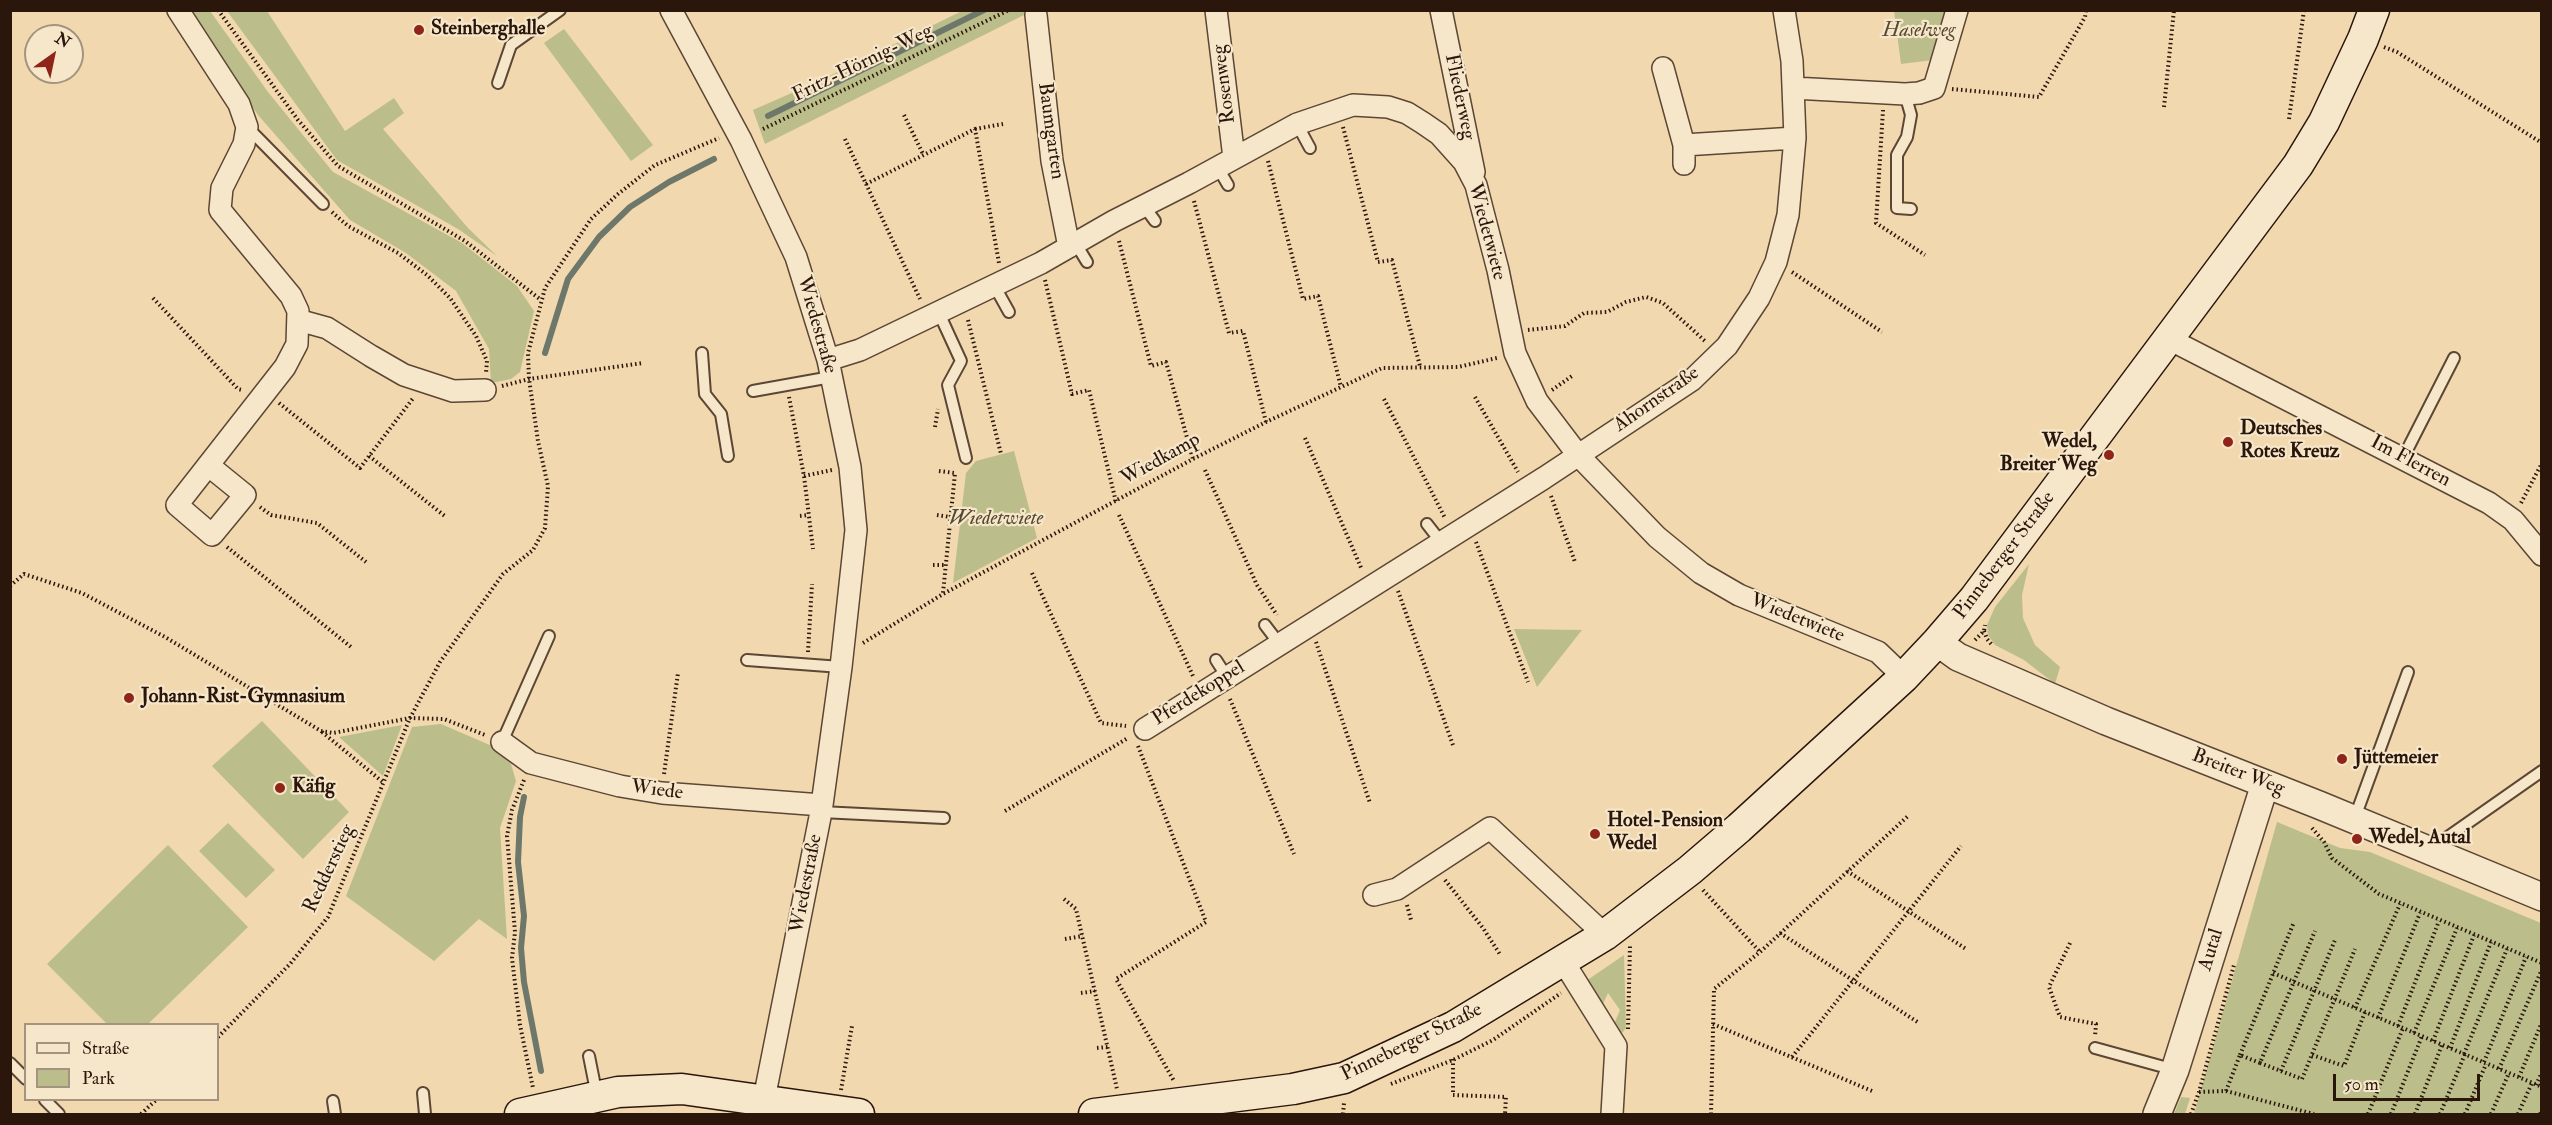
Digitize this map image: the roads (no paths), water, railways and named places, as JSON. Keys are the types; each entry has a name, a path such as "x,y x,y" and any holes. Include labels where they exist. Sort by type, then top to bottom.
{"main road":[{"name":"Pinneberger Straße","path":"1108,1113 1293,1089 1344,1078 1453,1027 1605,935 1739,828 1904,677 1938,642 1974,599 2298,165 2324,122 2374,10"},
{"path":"529,1112 618,1092 682,1089 795,1110 848,1113"}],"street":[{"path":"178,10 239,104 247,127 244,144 222,188 220,210 291,296 298,311 297,344 285,367 208,465 177,506 212,535 245,495 208,465"},
{"name":"Wiedestraße","path":"671,10 736,131 796,257 829,368 850,467 855,530 841,662 821,809 756,1104"},
{"name":"Rosenweg","path":"1216,10 1227,170"},
{"name":"Fliederweg","path":"1441,10 1476,185"},
{"path":"1792,88 1905,94 1919,93 1934,88 1957,10"},
{"name":"Ahornstraße","path":"1578,455 1692,380 1726,346 1759,298 1776,262 1788,215 1795,138 1792,61 1781,14"},
{"name":"Baumgarten","path":"1036,15 1031,40 1045,162 1077,251"},
{"path":"1663,68 1684,154 1795,138"},
{"name":"Wiedetwiete","path":"829,368 860,350 963,299 1041,263 1077,251 1150,214 1189,183 1227,170 1264,142 1297,123 1353,105 1371,105 1407,113 1439,134 1464,162 1476,185 1498,270 1512,344 1537,401 1578,455 1657,537 1701,573 1739,595 1878,652 1904,677"},
{"path":"298,320 327,328 404,375 453,391 485,390"},
{"name":"Im Flerren","path":"2169,339 2489,503 2513,520 2541,555"},
{"name":"Pferdekoppel","path":"1145,729 1201,693 1222,672 1284,643 1310,624 1578,455"},
{"name":"Breiter Weg","path":"1938,642 1958,657 2116,725 2541,897"},
{"name":"Wiede","path":"502,742 531,763 620,786 662,793 821,809"},
{"name":"Autal","path":"2157,1114 2175,1070 2265,784"},
{"path":"1374,895 1397,889 1490,828 1605,935"},
{"path":"1563,961 1616,1046 1612,1114"}],"lane":[{"path":"498,83 511,45 560,10"},
{"path":"1905,94 1911,115 1908,136 1897,155 1897,208 1911,209"},
{"path":"1297,123 1310,148"},
{"path":"247,127 323,204"},
{"path":"998,283 1009,312"},
{"path":"933,314 961,361 948,386 966,458"},
{"path":"702,353 705,394 721,414 728,456"},
{"path":"2403,458 2454,358"},
{"path":"753,391 787,385 829,368"},
{"path":"1427,524 1455,534"},
{"path":"1265,625 1284,643"},
{"path":"502,742 549,636"},
{"path":"747,660 807,665 841,662"},
{"path":"2354,820 2408,672"},
{"path":"2429,850 2541,771"},
{"path":"821,809 944,818"},
{"path":"2095,1048 2175,1070"},
{"path":"590,1056 597,1097"},
{"path":"10,1063 24,1077"},
{"path":"423,1093 425,1114"},
{"path":"46,1101 59,1114"},
{"path":"333,1101 334,1114"}],"waterway":[{"path":"768,116 984,10"},
{"path":"545,353 568,279 599,237 630,207 669,182 714,159"},
{"path":"524,797 520,817 518,862 524,916 521,948 524,982 541,1071"}],"place":[{"name":"Steinberghalle","path":"419,30"},
{"name":"Deutsches Rotes Kreuz","path":"2228,442"},
{"name":"Wedel, Breiter Weg","path":"2109,455"},
{"name":"Johann-Rist-Gymnasium","path":"129,698"},
{"name":"Jüttemeier","path":"2342,759"},
{"name":"Käfig","path":"280,788"},
{"name":"Hotel-Pension Wedel","path":"1595,834"},
{"name":"Wedel, Autal","path":"2357,839"}],"park label":[{"name":"Haselweg","path":"1919,32"}]}
